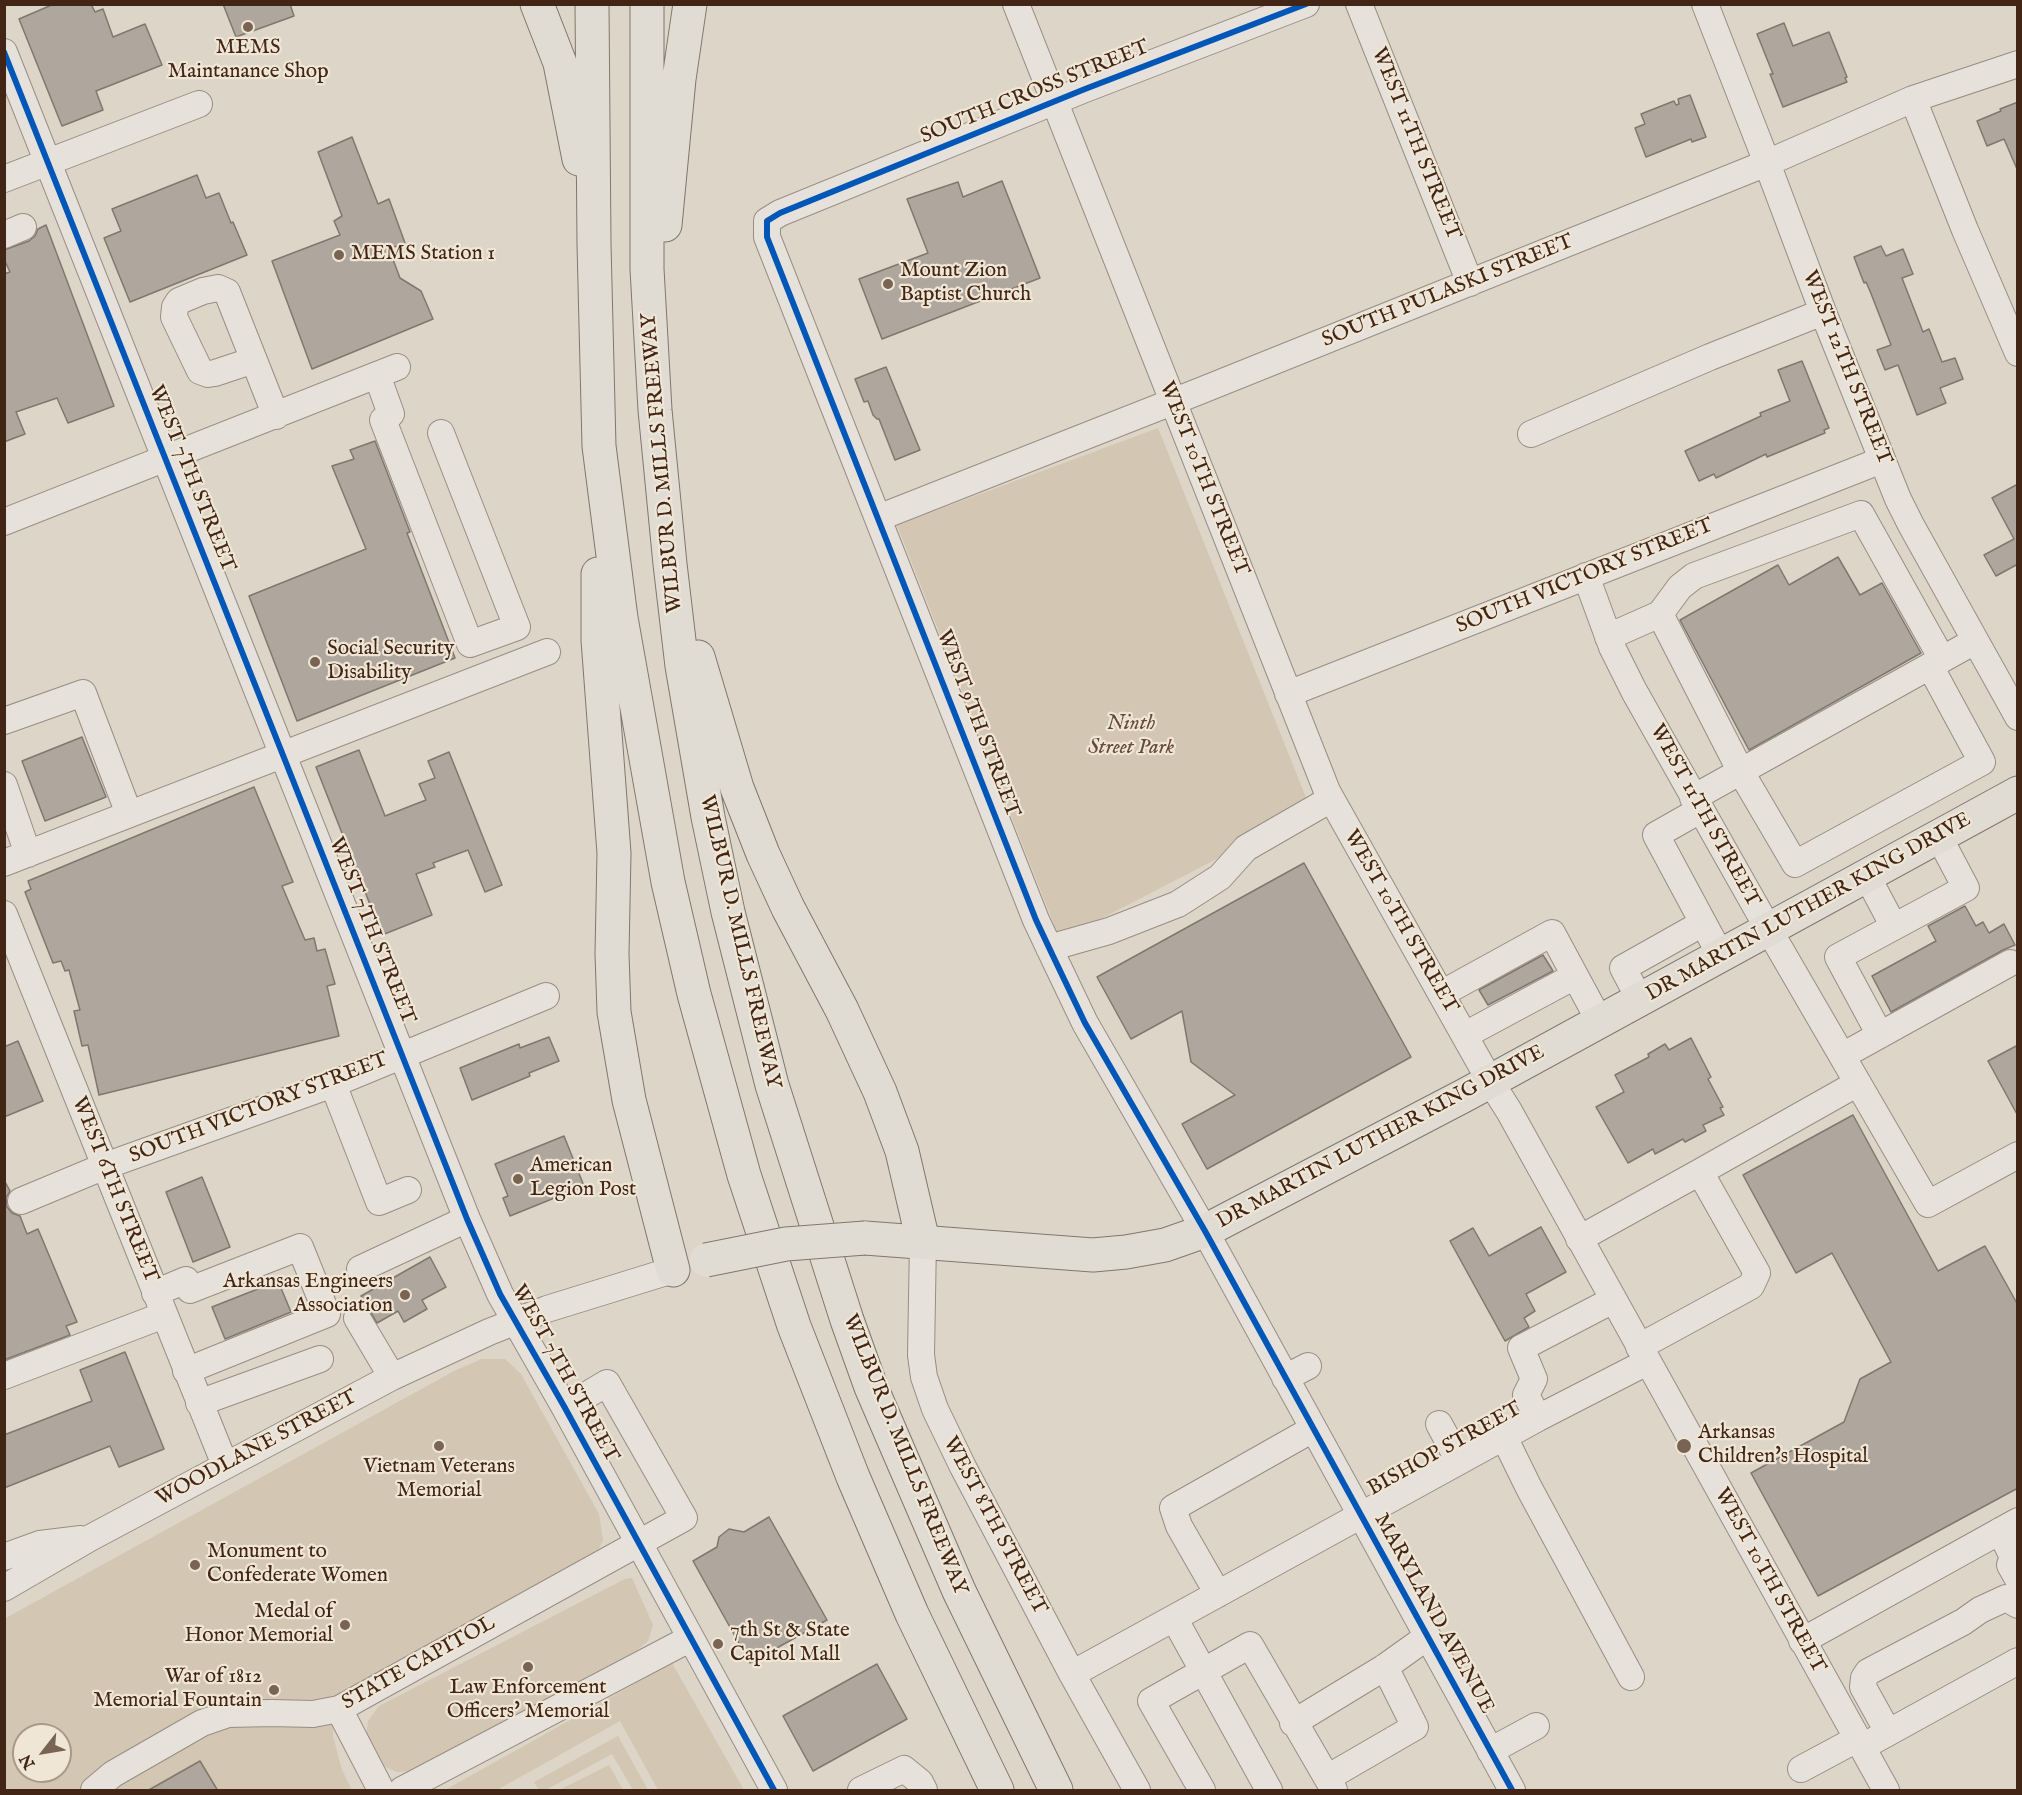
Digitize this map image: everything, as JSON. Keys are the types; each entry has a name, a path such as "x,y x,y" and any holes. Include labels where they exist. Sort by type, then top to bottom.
{"main road":[{"path":"537,4 560,63 594,244"},
{"path":"592,4 594,244 599,446 598,640 614,853 612,954 614,1012 629,1100 673,1270"},
{"name":"WILBUR D. MILLS FREEWAY","path":"647,4 647,269 670,564 682,666 708,817 728,912 772,1084 847,1320 900,1456 959,1591 1056,1791"},
{"path":"652,356 679,80 690,4"},
{"path":"599,446 621,618 668,882 694,994 744,1175 794,1326 853,1477 912,1614 997,1791"},
{"path":"670,564 737,788 784,900 842,1010 880,1092 902,1151 923,1241"},
{"name":"DR MARTIN LUTHER KING DRIVE","path":"673,1270 706,1260 786,1244 865,1238 1093,1255 1165,1245 1205,1232 1600,1022 2018,793"}],"street":[{"name":"WEST 10TH STREET","path":"1017,4 1331,799 1509,1111 1886,1791"},
{"name":"SOUTH CROSS STREET","path":"778,214 1055,101 1306,4"},
{"name":"WEST 11TH STREET","path":"1359,4 1470,283"},
{"name":"WEST 12TH STREET","path":"1705,4 1882,460 1911,525 2018,717"},
{"name":"WEST 7TH STREET","path":"4,51 467,1219 500,1294 565,1408 774,1791"},
{"name":"SOUTH PULASKI STREET","path":"878,518 1767,163 1913,99 2018,64"},
{"path":"1913,99 1965,230 2018,353"},
{"path":"4,179 199,104"},
{"name":"WEST 9TH STREET","path":"778,214 767,222 767,237 1036,920 1085,1023 1205,1232"},
{"path":"1531,434 1710,357 1823,312"},
{"path":"254,360 276,416"},
{"path":"4,522 387,371 392,414 383,420 470,644 517,627 441,433"},
{"name":"SOUTH VICTORY STREET","path":"1288,694 1882,460"},
{"path":"1804,490 1819,528"},
{"path":"1608,637 1660,614 1680,587 1694,576 1862,514 1982,762 1795,864 1742,772 1660,614"},
{"name":"WEST 11TH STREET","path":"1586,576 1608,637 1634,691 1928,1204 2018,1155"},
{"path":"1721,956 1656,836 1742,772 1975,641"},
{"path":"4,864 547,652"},
{"path":"4,721 83,693 129,814"},
{"path":"4,785 28,854"},
{"path":"1049,948 1109,931 1178,904 1220,877 1246,848 1331,799"},
{"path":"1880,1035 1838,957 1966,888 1939,837"},
{"path":"1867,876 1894,927"},
{"name":"WEST 6TH STREET","path":"4,914 225,1466"},
{"path":"1640,1000 1623,968 1703,923"},
{"path":"1441,994 1552,933 1600,1022"},
{"path":"1842,1056 2010,963"},
{"path":"1465,1035 1575,976"},
{"name":"SOUTH VICTORY STREET","path":"21,1201 105,1166 333,1084 546,996"},
{"path":"1579,1239 1858,1083"},
{"path":"333,1084 379,1202 408,1190"},
{"name":"BISHOP STREET","path":"1072,1674 1538,1418 1751,1286 1757,1274 1700,1172"},
{"path":"360,1269 467,1219"},
{"name":"MARYLAND AVENUE","path":"1205,1232 1512,1791"},
{"name":"WEST 8TH STREET","path":"923,1241 921,1355 924,1377 935,1409 968,1477 1072,1674 1137,1791"},
{"path":"4,1376 160,1304 186,1280 190,1290 300,1247 327,1314 186,1371"},
{"name":"DR MARTIN LUTHER KING DRIVE","path":"515,1322 547,1309 673,1270"},
{"path":"1538,1418 1526,1395 1533,1379 1521,1348 1613,1300"},
{"path":"357,1318 392,1377"},
{"name":"WOODLANE STREET","path":"4,1588 90,1538 392,1377 515,1322"},
{"path":"199,1403 320,1359"},
{"path":"1285,1378 1308,1365"},
{"name":"STATE CAPITOL","path":"94,1791 113,1774 202,1723 228,1714 313,1714 339,1709 684,1518 607,1383 565,1408"},
{"path":"1439,1424 1459,1461"},
{"path":"1218,1594 1179,1526 1173,1508 1313,1429"},
{"path":"1504,1437 1631,1677"},
{"path":"1802,1641 2008,1526 2013,1557 2010,1564 2018,1579"},
{"path":"4,1557 40,1544 90,1538"},
{"path":"1888,1732 1863,1687 1864,1678 1868,1672 2006,1598 2018,1605"},
{"path":"1174,1618 1269,1791"},
{"path":"402,1791 691,1638"},
{"path":"1293,1723 1385,1667 1427,1638"},
{"path":"1202,1791 1151,1701 1250,1645 1293,1723 1331,1784 1415,1727 1385,1667"},
{"path":"1801,1769 1888,1732 2018,1661"},
{"path":"339,1709 381,1791"},
{"path":"1491,1751 1536,1726"},
{"path":"874,1788 904,1768 920,1782 924,1791"}],"green space":[{"name":"Ninth Street Park","path":"1158,428 1311,810 1060,940 897,525"},
{"path":"482,1359 505,1359 521,1374 599,1514 603,1540 597,1553 334,1700 333,1736 342,1770 352,1790 5,1790 4,1619 456,1370"},
{"path":"632,1578 653,1625 648,1641 636,1651 411,1771 397,1772 381,1765 365,1745 368,1721 379,1706 625,1579"},
{"path":"672,1663 744,1790 658,1790 620,1721 497,1790 445,1790"},
{"path":"618,1736 648,1790 633,1790 612,1754 546,1790 539,1790 534,1782"},
{"path":"609,1765 623,1790 559,1790"}],"building":[{"path":"54,4 91,4 95,12 103,9 113,37 145,24 162,65 96,91 103,110 62,126 19,19"},
{"name":"MEMS Maintanance Shop","path":"223,4 290,4 294,16 236,37"},
{"path":"1784,23 1793,46 1829,32 1847,82 1783,107 1757,34"},
{"path":"1690,95 1706,137 1692,142 1691,139 1646,157 1635,128 1645,124 1641,114 1674,101 1676,105 1679,104 1678,99"},
{"path":"2018,102 2017,169 2004,139 1987,146 1977,121"},
{"name":"MEMS Station 1","path":"352,137 378,204 389,199 405,243 389,249 400,278 421,291 433,319 312,369 272,261 340,235 334,221 342,216 318,152"},
{"path":"197,175 206,198 219,193 247,255 130,302 104,238 121,231 112,209"},
{"name":"Mount Zion Baptist Church","path":"1002,181 1040,278 882,339 859,279 928,253 907,199 958,182 963,197"},
{"path":"46,225 114,406 68,423 57,398 16,412 25,434 4,442 4,274 10,272 4,259 4,250 29,241 38,229"},
{"path":"1881,246 1886,256 1903,249 1913,274 1902,278 1923,332 1929,329 1942,362 1955,358 1963,379 1940,388 1946,403 1917,415 1898,365 1885,370 1877,350 1891,345 1854,257"},
{"path":"1802,361 1829,428 1824,430 1825,433 1767,457 1766,454 1716,478 1714,474 1699,481 1685,451 1761,416 1760,413 1790,401 1778,370"},
{"path":"886,367 920,450 895,460 879,419 873,415 868,401 864,402 855,379"},
{"path":"375,441 455,658 297,721 249,596 366,549 332,466 354,459 350,450"},
{"path":"2018,484 2018,564 1996,576 1984,555 2014,539 1992,498"},
{"path":"1838,557 1860,595 1882,583 1921,653 1749,750 1680,620 1778,565 1789,585"},
{"path":"82,737 106,797 45,821 22,761"},
{"path":"359,750 385,816 426,800 419,784 435,778 428,761 449,752 502,885 485,892 468,850 433,863 435,867 416,874 432,915 382,935 316,767"},
{"path":"254,787 293,882 282,886 305,940 314,938 317,951 325,949 335,984 327,986 339,1036 99,1095 88,1045 82,1046 74,1011 80,1010 69,970 65,971 61,961 53,963 25,892 31,889 28,881"},
{"path":"1304,863 1411,1057 1207,1169 1182,1124 1235,1095 1191,1062 1182,1011 1131,1039 1097,977"},
{"path":"1965,906 1976,926 1983,922 1989,933 2004,924 2015,945 1891,1012 1872,976 1936,941 1928,926"},
{"path":"1543,955 1553,971 1488,1005 1479,990"},
{"path":"549,1037 559,1061 529,1073 530,1076 472,1100 460,1068 519,1044 520,1048"},
{"path":"1691,1038 1711,1077 1708,1079 1723,1107 1720,1108 1724,1115 1703,1125 1706,1131 1685,1142 1683,1139 1655,1154 1653,1149 1628,1163 1596,1107 1624,1092 1615,1075 1649,1057 1648,1054 1665,1044 1669,1050"},
{"path":"18,1041 43,1101 4,1117 4,1047"},
{"path":"2018,1045 2018,1116 1988,1061"},
{"path":"1853,1115 1938,1271 1985,1246 2018,1305 2018,1488 1818,1596 1751,1473 1844,1422 1860,1379 1891,1362 1832,1253 1796,1273 1743,1175"},
{"path":"564,1136 584,1186 510,1216 503,1198 508,1196 495,1164"},
{"path":"202,1177 230,1247 193,1262 166,1192"},
{"path":"4,1180 10,1191 6,1198 7,1207 12,1213 20,1216 27,1234 38,1229 77,1322 66,1326 70,1335 4,1360"},
{"path":"1541,1227 1566,1272 1526,1294 1535,1311 1524,1318 1529,1327 1505,1341 1450,1241 1473,1228 1489,1256"},
{"path":"430,1257 446,1287 422,1300 427,1309 404,1322 398,1311 377,1323 361,1296"},
{"path":"278,1281 291,1312 225,1339 212,1307"},
{"path":"125,1352 164,1449 119,1467 110,1446 4,1488 4,1435 92,1401 80,1370"},
{"path":"769,1517 827,1620 750,1663 693,1561 717,1547 719,1537 729,1529 744,1532"},
{"path":"877,1664 907,1719 813,1771 783,1716"},
{"path":"200,1761 218,1791 147,1791"}],"cycle path":[{"path":"1306,4 1085,89 780,213 767,221 767,237 1036,920 1085,1023 1205,1231 1512,1790"},
{"path":"4,52 467,1219 500,1294 774,1790"}],"place":[{"name":"MEMS Maintanance Shop","path":"248,27"},
{"name":"MEMS Station 1","path":"339,255"},
{"name":"Mount Zion Baptist Church","path":"888,284"},
{"name":"Social Security Disability","path":"315,662"},
{"name":"American Legion Post","path":"518,1179"},
{"name":"Arkansas Engineers Association","path":"405,1295"},
{"name":"Vietnam Veterans Memorial","path":"439,1446"},
{"name":"Arkansas Children's Hospital","path":"1684,1446"},
{"name":"Monument to Confederate Women","path":"195,1565"},
{"name":"Medal of Honor Memorial","path":"345,1625"},
{"name":"7th St & State Capitol Mall","path":"718,1644"},
{"name":"Law Enforcement Officers' Memorial","path":"528,1667"},
{"name":"War of 1812 Memorial Fountain","path":"274,1690"}]}
